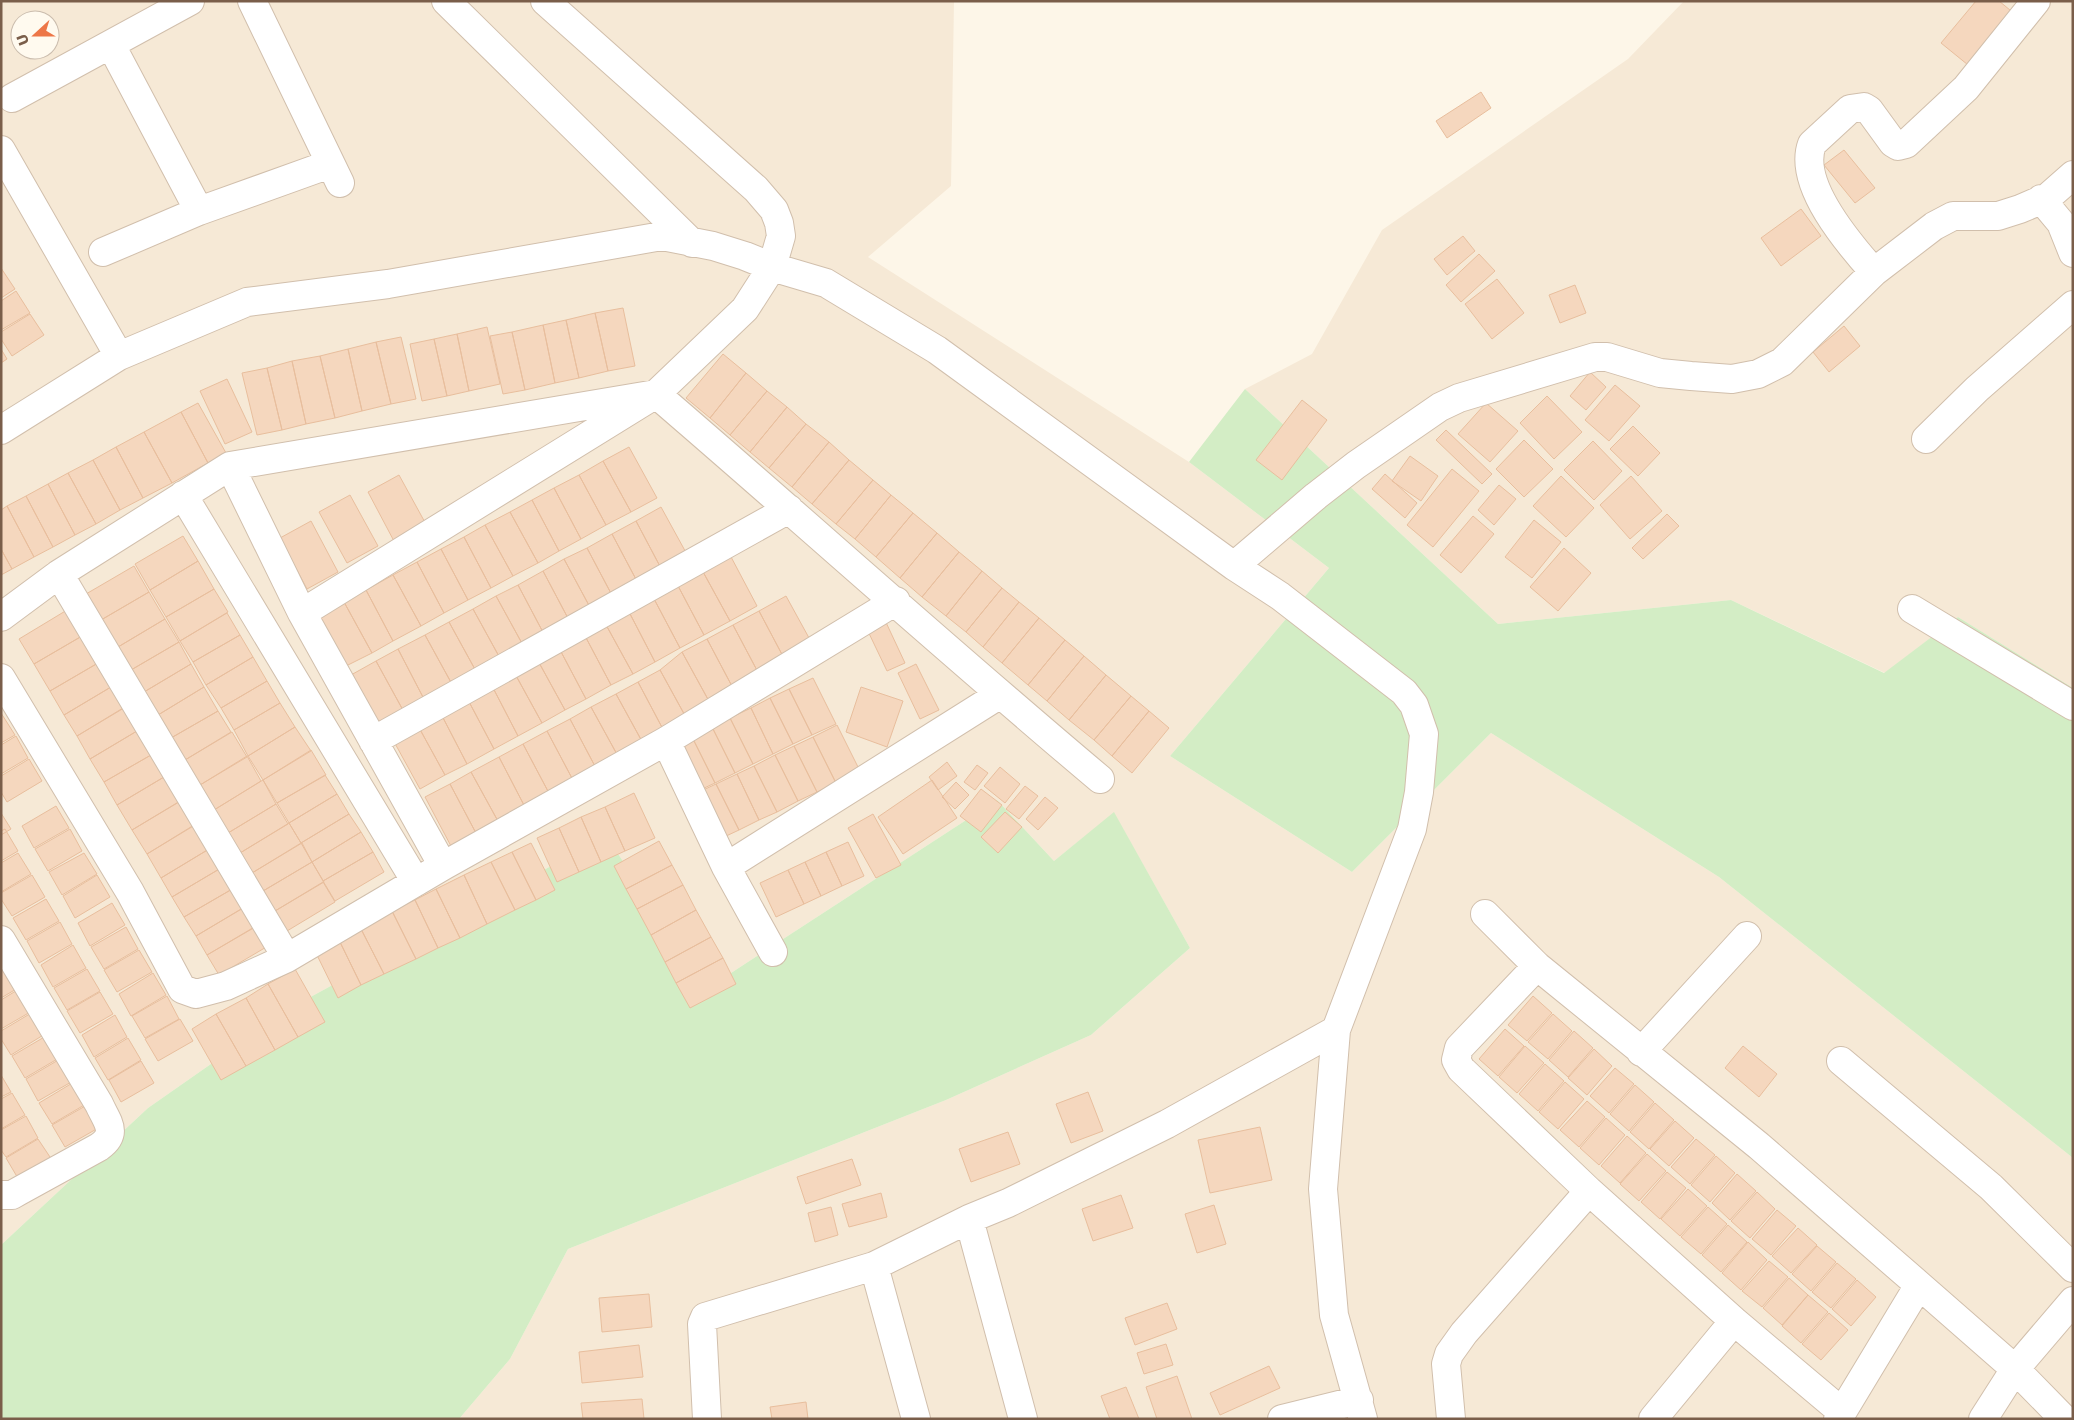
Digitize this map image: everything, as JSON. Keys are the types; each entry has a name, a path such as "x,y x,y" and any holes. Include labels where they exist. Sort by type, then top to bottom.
{"street":[{"path":"12,98 190,1"},
{"path":"102,252 199,211 335,174 252,1"},
{"path":"446,1 692,243"},
{"path":"302,613 656,394 745,309 772,267 781,236 774,210 765,198 546,1"},
{"path":"1874,272 1851,246 1814,186 1809,168 1809,152 1812,144 1850,108 1864,107 1869,110 1893,143 1898,146 1906,144 1966,88 2036,1"},
{"path":"111,45 199,211"},
{"path":"1,150 119,356"},
{"path":"1234,566 1316,496 1356,465 1450,401 1595,357 1606,357 1660,373 1683,376 1732,379 1758,374 1782,362 1874,272 1934,226 1952,216 1998,216 2041,200 2052,193 2073,174"},
{"path":"2041,200 2061,223 2073,253"},
{"path":"1,430 119,356 247,302 388,284 662,236 729,251 772,267 826,283 937,350 1234,566 1280,596 1404,692 1414,704 1424,734 1422,765 1412,829 1336,1030 1323,1189 1334,1315 1361,1409 1282,1419"},
{"path":"1926,439 1990,377 2073,305"},
{"path":"1,617 59,574 230,466 656,394"},
{"path":"656,394 896,602 999,695 1100,779"},
{"path":"230,466 302,613 443,866"},
{"path":"183,495 416,882"},
{"path":"373,741 789,509"},
{"path":"59,574 287,958"},
{"path":"1,678 130,892 182,989 196,994 226,986 287,958 443,866 666,741 896,602"},
{"path":"1912,609 2073,706"},
{"path":"726,867 999,695"},
{"path":"666,741 726,867 773,952"},
{"path":"1485,914 1538,966 1641,1052 1759,1146 1920,1285 2015,1369 2064,1419"},
{"path":"1641,1052 1747,936"},
{"path":"1,940 99,1104 111,1132 109,1138 99,1147 19,1191 1,1195"},
{"path":"1538,966 1459,1048 1456,1060 1466,1076 1589,1191 1840,1415 1920,1285"},
{"path":"707,1419 702,1324 705,1317 874,1266 1167,1124 1336,1030"},
{"path":"1841,1061 1990,1187 2073,1268"},
{"path":"1451,1419 1446,1374 1449,1354 1464,1333 1589,1191"},
{"path":"969,1219 1023,1419"},
{"path":"874,1266 916,1419"},
{"path":"1983,1419 2015,1369 2073,1301"},
{"path":"1653,1419 1734,1321"}],"shaded area":[{"path":"1,1 954,1 951,186 868,257 1189,462 1329,568 1170,756 1352,872 1491,733 1719,877 2073,1158 2073,1419 459,1419 510,1359 568,1249 946,1100 1091,1035 1190,948 1114,813 1054,861 997,800 708,988 606,836 294,1006 148,1108 1,1245"},
{"path":"1684,1 2073,1 2073,688 1958,617 1885,673 1731,600 1498,624 1245,389 1312,354 1382,230 1628,59"}],"green space":[{"path":"1245,389 1498,624 1731,600 1884,673 1958,617 2073,688 2073,1158 1719,877 1491,733 1352,872 1170,756 1329,568 1189,462"},
{"path":"997,800 1054,861 1114,812 1190,948 1091,1035 946,1100 568,1249 510,1359 459,1419 1,1419 1,1245 148,1108 294,1006 606,836 708,988"}],"building":[{"path":"1976,1 1999,1 2016,15 1973,69 1941,43"},
{"path":"1481,92 1491,108 1447,138 1436,121"},
{"path":"1844,150 1875,188 1855,203 1824,165"},
{"path":"1801,209 1821,236 1781,266 1761,238"},
{"path":"1463,236 1475,251 1447,275 1434,259"},
{"path":"1479,254 1495,271 1461,302 1446,285"},
{"path":"1,268 15,289 1,298"},
{"path":"1497,279 1524,313 1492,339 1465,304"},
{"path":"1575,285 1586,313 1560,323 1549,295"},
{"path":"16,291 30,313 1,330 1,301"},
{"path":"623,308 635,366 608,371 595,313"},
{"path":"595,313 608,371 579,378 566,320"},
{"path":"30,314 44,335 12,356 1,339 1,332"},
{"path":"566,320 579,378 555,383 543,325"},
{"path":"543,325 555,383 525,390 512,332"},
{"path":"1844,326 1860,346 1829,372 1813,352"},
{"path":"487,327 500,384 469,391 457,334"},
{"path":"512,332 525,390 503,394 490,336"},
{"path":"457,334 469,391 447,396 434,339"},
{"path":"401,337 416,399 391,404 376,342"},
{"path":"434,339 447,396 422,401 410,344"},
{"path":"376,342 391,404 362,411 348,349"},
{"path":"1,349 7,359 1,363"},
{"path":"348,349 362,411 335,418 320,356"},
{"path":"723,354 746,373 710,418 686,398"},
{"path":"320,356 335,418 306,424 292,361"},
{"path":"292,361 306,424 282,430 267,368"},
{"path":"267,368 282,430 257,435 242,373"},
{"path":"1590,372 1606,387 1586,410 1570,396"},
{"path":"746,373 767,391 730,435 710,418"},
{"path":"227,379 252,432 225,444 200,391"},
{"path":"1615,385 1640,406 1609,441 1585,420"},
{"path":"767,391 787,407 750,452 730,435"},
{"path":"1547,396 1582,432 1554,459 1520,423"},
{"path":"1302,400 1327,420 1282,480 1256,460"},
{"path":"198,403 226,453 208,463 181,412"},
{"path":"1486,403 1518,431 1490,462 1458,434"},
{"path":"787,407 806,424 769,468 750,452"},
{"path":"181,412 208,463 172,483 144,432"},
{"path":"806,424 829,442 792,487 769,468"},
{"path":"1633,426 1660,453 1638,476 1610,449"},
{"path":"1446,430 1492,474 1482,484 1436,440"},
{"path":"144,432 172,483 143,498 116,447"},
{"path":"1524,440 1553,469 1524,497 1496,469"},
{"path":"1593,441 1622,471 1594,500 1564,470"},
{"path":"829,442 849,460 812,504 792,487"},
{"path":"116,447 143,498 120,510 93,460"},
{"path":"629,447 657,498 631,512 603,461"},
{"path":"1410,456 1438,476 1421,501 1392,481"},
{"path":"93,460 120,510 96,524 68,473"},
{"path":"849,460 873,480 836,524 812,504"},
{"path":"603,461 631,512 606,525 579,475"},
{"path":"1452,469 1479,491 1433,547 1407,525"},
{"path":"68,473 96,524 75,535 48,484"},
{"path":"1385,474 1417,503 1405,518 1372,489"},
{"path":"399,475 427,526 395,543 368,492"},
{"path":"579,475 606,525 581,539 554,488"},
{"path":"1561,476 1594,508 1566,537 1533,506"},
{"path":"1631,476 1662,511 1630,539 1600,505"},
{"path":"873,480 891,495 855,539 836,524"},
{"path":"48,484 75,535 53,547 26,496"},
{"path":"1499,485 1516,499 1494,525 1478,510"},
{"path":"554,488 581,539 559,551 532,500"},
{"path":"350,495 378,546 347,563 319,512"},
{"path":"891,495 913,513 876,557 855,539"},
{"path":"26,496 53,547 34,557 7,506"},
{"path":"532,500 559,551 538,563 510,512"},
{"path":"7,506 34,557 12,569 1,549 1,510"},
{"path":"661,507 689,558 663,572 636,521"},
{"path":"510,512 538,563 513,576 485,525"},
{"path":"913,513 937,533 900,578 876,557"},
{"path":"1667,514 1679,526 1643,559 1632,548"},
{"path":"1473,516 1494,534 1461,573 1440,555"},
{"path":"1534,520 1561,542 1532,578 1505,557"},
{"path":"311,521 338,572 307,589 280,538"},
{"path":"636,521 663,572 639,585 612,534"},
{"path":"485,525 513,576 491,588 464,537"},
{"path":"937,533 959,552 922,597 900,578"},
{"path":"612,534 639,585 614,599 587,548"},
{"path":"183,536 198,561 150,590 135,564"},
{"path":"464,537 491,588 468,600 441,549"},
{"path":"587,548 614,599 592,611 564,559"},
{"path":"1564,548 1591,573 1558,611 1530,587"},
{"path":"1,549 12,569 1,575"},
{"path":"441,549 468,600 444,613 417,562"},
{"path":"959,552 982,571 946,616 922,597"},
{"path":"730,555 757,606 730,621 702,570"},
{"path":"564,559 592,611 570,622 543,571"},
{"path":"198,561 214,589 166,617 150,590"},
{"path":"417,562 444,613 421,626 393,575"},
{"path":"134,566 149,592 101,620 86,594"},
{"path":"702,570 730,621 704,635 677,584"},
{"path":"543,571 570,622 545,636 518,585"},
{"path":"982,571 1002,588 966,632 946,616"},
{"path":"393,575 421,626 393,641 366,590"},
{"path":"677,584 704,635 680,648 653,597"},
{"path":"518,585 545,636 524,647 496,596"},
{"path":"1002,588 1019,602 983,647 966,632"},
{"path":"214,589 228,612 180,641 166,617"},
{"path":"366,590 393,641 372,653 344,602"},
{"path":"149,592 165,619 118,647 101,620"},
{"path":"496,596 524,647 501,660 473,609"},
{"path":"786,596 814,647 786,662 759,611"},
{"path":"653,597 680,648 655,662 628,610"},
{"path":"344,602 372,653 346,666 318,615"},
{"path":"1019,602 1039,618 1002,663 983,647"},
{"path":"473,609 501,660 477,673 449,622"},
{"path":"67,610 82,636 34,664 19,639"},
{"path":"628,610 655,662 633,674 605,623"},
{"path":"759,611 786,662 760,676 733,625"},
{"path":"227,613 240,635 193,662 180,641"},
{"path":"883,616 905,663 887,671 865,625"},
{"path":"1039,618 1065,640 1028,685 1002,663"},
{"path":"165,619 179,642 131,670 118,647"},
{"path":"449,622 477,673 453,686 425,635"},
{"path":"605,623 633,674 611,685 584,634"},
{"path":"733,625 760,676 734,690 707,639"},
{"path":"584,634 611,685 586,699 559,648"},
{"path":"240,635 253,657 206,685 193,662"},
{"path":"425,635 453,686 425,701 398,649"},
{"path":"82,636 98,663 50,691 34,664"},
{"path":"707,639 734,690 710,703 682,652"},
{"path":"1065,640 1084,656 1047,701 1028,685"},
{"path":"179,642 191,664 144,692 131,670"},
{"path":"559,648 586,699 565,710 537,659"},
{"path":"398,649 425,701 404,712 376,661"},
{"path":"682,652 710,703 688,721 660,670"},
{"path":"1084,656 1106,675 1069,720 1047,701"},
{"path":"253,657 267,681 221,708 206,685"},
{"path":"537,659 565,710 542,723 514,672"},
{"path":"376,661 404,712 378,726 351,675"},
{"path":"98,663 111,687 64,715 50,691"},
{"path":"191,664 204,687 158,715 144,692"},
{"path":"916,664 939,710 920,719 898,673"},
{"path":"660,670 688,721 665,733 638,682"},
{"path":"514,672 542,723 518,736 491,684"},
{"path":"1106,675 1131,696 1094,740 1069,720"},
{"path":"813,678 836,724 812,735 789,689"},
{"path":"267,681 280,703 234,730 221,708"},
{"path":"638,682 665,733 644,745 616,694"},
{"path":"491,684 518,736 494,749 467,698"},
{"path":"111,687 124,708 77,736 64,715"},
{"path":"204,687 218,711 171,738 158,715"},
{"path":"861,687 903,701 887,747 846,732"},
{"path":"789,689 812,735 793,744 770,698"},
{"path":"616,694 644,745 619,758 591,707"},
{"path":"1131,696 1149,711 1112,756 1094,740"},
{"path":"467,698 494,749 467,764 440,712"},
{"path":"770,698 793,744 773,754 751,708"},
{"path":"280,703 295,727 248,756 234,730"},
{"path":"591,707 619,758 597,770 570,719"},
{"path":"123,708 137,731 90,759 77,736"},
{"path":"751,708 773,754 753,764 730,718"},
{"path":"218,711 231,732 185,760 171,738"},
{"path":"1149,711 1169,728 1132,773 1112,756"},
{"path":"440,712 467,764 445,775 417,724"},
{"path":"1,713 15,735 1,743"},
{"path":"730,718 753,764 735,773 712,727"},
{"path":"570,719 597,770 574,782 547,731"},
{"path":"417,724 445,775 420,789 392,738"},
{"path":"837,725 860,771 836,783 813,737"},
{"path":"295,727 311,751 263,780 248,756"},
{"path":"712,727 735,773 715,783 692,737"},
{"path":"137,731 151,755 104,782 90,759"},
{"path":"547,731 574,782 550,795 523,744"},
{"path":"232,732 247,757 200,785 185,760"},
{"path":"16,736 28,758 1,774 1,745"},
{"path":"692,737 715,783 700,790 677,744"},
{"path":"813,737 836,783 817,792 794,746"},
{"path":"523,744 550,795 526,809 499,757"},
{"path":"794,746 817,792 798,801 775,755"},
{"path":"311,750 326,775 277,803 263,780"},
{"path":"151,755 164,777 117,805 104,782"},
{"path":"775,755 798,801 777,812 754,766"},
{"path":"247,756 261,781 214,810 200,785"},
{"path":"499,757 526,809 499,823 471,772"},
{"path":"29,759 42,781 7,802 1,792 1,776"},
{"path":"947,762 957,776 938,790 929,777"},
{"path":"977,765 988,773 975,790 964,782"},
{"path":"754,766 777,812 759,820 737,774"},
{"path":"1000,767 1020,784 1005,803 984,786"},
{"path":"471,772 499,823 477,835 450,784"},
{"path":"737,774 759,820 739,830 716,784"},
{"path":"325,775 337,794 289,823 277,803"},
{"path":"164,777 179,802 132,830 117,805"},
{"path":"263,780 276,804 228,833 214,810"},
{"path":"932,780 957,818 903,854 878,817"},
{"path":"956,782 969,795 955,809 942,797"},
{"path":"450,784 477,835 452,848 425,797"},
{"path":"716,784 739,830 724,837 701,791"},
{"path":"1025,786 1038,796 1019,819 1006,809"},
{"path":"981,789 1002,805 981,832 960,816"},
{"path":"634,793 655,838 625,851 605,807"},
{"path":"337,794 349,814 301,843 289,823"},
{"path":"1045,797 1058,808 1038,830 1026,819"},
{"path":"180,801 194,825 147,854 132,830"},
{"path":"276,804 288,824 240,853 228,833"},
{"path":"56,806 69,828 34,848 22,826"},
{"path":"605,807 625,851 601,862 581,817"},
{"path":"1005,812 1022,827 998,853 981,837"},
{"path":"1,813 11,829 1,835"},
{"path":"349,814 361,832 312,862 301,843"},
{"path":"873,814 901,865 876,878 848,828"},
{"path":"581,817 601,862 579,872 559,828"},
{"path":"289,823 301,843 252,873 240,853"},
{"path":"195,825 209,849 161,878 147,854"},
{"path":"559,828 579,872 557,882 537,838"},
{"path":"5,829 18,851 1,861 1,831"},
{"path":"70,829 82,851 48,871 35,849"},
{"path":"361,832 373,852 323,881 312,862"},
{"path":"659,841 672,865 626,889 614,866"},
{"path":"848,842 864,876 842,886 826,852"},
{"path":"302,843 312,862 263,891 252,873"},
{"path":"531,843 555,890 536,900 512,852"},
{"path":"209,849 221,868 172,897 161,878"},
{"path":"373,852 384,872 335,901 323,881"},
{"path":"512,852 536,900 515,910 491,862"},
{"path":"826,852 842,886 821,896 805,862"},
{"path":"18,853 31,874 1,892 1,863"},
{"path":"84,853 97,874 62,895 49,872"},
{"path":"312,862 324,882 275,911 263,891"},
{"path":"491,862 515,910 487,924 464,875"},
{"path":"805,862 821,896 804,904 788,870"},
{"path":"672,865 683,885 637,909 626,889"},
{"path":"221,868 234,888 184,917 172,897"},
{"path":"788,870 804,904 776,917 760,883"},
{"path":"32,875 45,897 12,916 1,899 1,893"},
{"path":"97,875 110,897 75,918 63,896"},
{"path":"464,875 487,924 460,938 436,889"},
{"path":"323,882 335,902 287,931 275,911"},
{"path":"683,885 696,910 651,935 637,909"},
{"path":"234,888 246,906 196,936 184,917"},
{"path":"436,889 460,938 438,948 415,900"},
{"path":"46,899 59,921 26,940 13,918"},
{"path":"415,900 438,948 416,959 392,911"},
{"path":"112,903 125,925 90,946 78,923"},
{"path":"245,907 257,926 207,955 196,936"},
{"path":"696,910 711,937 665,962 651,935"},
{"path":"392,911 416,959 384,974 360,927"},
{"path":"60,922 72,944 39,963 27,941"},
{"path":"256,926 268,946 219,975 207,955"},
{"path":"126,927 138,949 104,969 91,947"},
{"path":"360,927 384,974 361,985 338,938"},
{"path":"711,937 723,958 676,983 665,962"},
{"path":"338,938 361,985 338,998 314,949"},
{"path":"73,945 86,968 53,987 41,965"},
{"path":"139,950 152,972 117,992 104,970"},
{"path":"723,958 736,984 690,1008 676,983"},
{"path":"5,966 18,988 1,998 1,968"},
{"path":"87,969 100,991 67,1010 54,988"},
{"path":"295,969 325,1022 298,1037 268,984"},
{"path":"153,973 166,995 131,1016 119,994"},
{"path":"268,984 298,1037 275,1050 246,998"},
{"path":"19,989 32,1011 1,1029 1,1000"},
{"path":"100,992 113,1014 80,1033 67,1011"},
{"path":"167,996 179,1019 145,1038 132,1016"},
{"path":"1533,996 1552,1013 1527,1041 1508,1025"},
{"path":"246,998 275,1050 246,1066 216,1014"},
{"path":"33,1012 45,1034 11,1055 1,1039 1,1031"},
{"path":"216,1014 246,1066 221,1080 192,1029"},
{"path":"1553,1014 1572,1031 1548,1059 1528,1042"},
{"path":"115,1015 127,1037 94,1057 82,1035"},
{"path":"180,1019 193,1041 158,1061 145,1039"},
{"path":"1505,1029 1524,1046 1498,1076 1479,1059"},
{"path":"1574,1031 1593,1048 1568,1077 1549,1060"},
{"path":"46,1036 59,1058 25,1078 12,1056"},
{"path":"128,1038 141,1060 108,1080 95,1058"},
{"path":"1525,1046 1544,1063 1517,1093 1499,1077"},
{"path":"1743,1046 1777,1074 1759,1097 1725,1068"},
{"path":"1594,1049 1612,1066 1587,1095 1568,1078"},
{"path":"60,1059 73,1081 38,1101 26,1079"},
{"path":"141,1061 154,1083 121,1102 109,1080"},
{"path":"1545,1064 1564,1081 1538,1111 1519,1094"},
{"path":"1615,1068 1634,1084 1609,1113 1590,1096"},
{"path":"1,1075 11,1092 1,1097"},
{"path":"74,1082 86,1104 52,1124 39,1103"},
{"path":"1565,1082 1584,1099 1558,1129 1539,1112"},
{"path":"1635,1085 1654,1102 1629,1131 1610,1114"},
{"path":"1088,1092 1103,1131 1071,1143 1056,1104"},
{"path":"12,1093 25,1115 1,1129 1,1099"},
{"path":"1587,1101 1605,1117 1579,1147 1560,1130"},
{"path":"1655,1103 1674,1120 1649,1149 1630,1132"},
{"path":"87,1105 100,1127 65,1147 52,1125"},
{"path":"26,1116 38,1138 6,1157 1,1150 1,1130"},
{"path":"1606,1118 1625,1135 1599,1165 1580,1148"},
{"path":"1675,1121 1694,1138 1669,1166 1650,1149"},
{"path":"1260,1127 1272,1180 1210,1193 1198,1140"},
{"path":"1008,1132 1020,1164 971,1182 959,1149"},
{"path":"1627,1136 1646,1153 1620,1183 1601,1166"},
{"path":"38,1139 52,1160 19,1180 6,1158"},
{"path":"1696,1139 1715,1155 1690,1184 1671,1167"},
{"path":"1647,1154 1666,1171 1639,1201 1620,1184"},
{"path":"1716,1156 1735,1173 1710,1202 1691,1185"},
{"path":"852,1159 861,1185 806,1204 797,1177"},
{"path":"1667,1172 1686,1188 1660,1219 1641,1202"},
{"path":"1737,1174 1756,1191 1730,1220 1712,1203"},
{"path":"1688,1189 1707,1206 1680,1236 1661,1219"},
{"path":"1757,1192 1775,1209 1750,1238 1731,1221"},
{"path":"881,1193 887,1217 849,1227 842,1204"},
{"path":"1121,1195 1133,1228 1093,1241 1082,1209"},
{"path":"1214,1205 1226,1244 1197,1253 1185,1214"},
{"path":"831,1207 838,1235 815,1242 808,1213"},
{"path":"1708,1207 1727,1224 1701,1254 1681,1237"},
{"path":"1777,1210 1796,1226 1771,1255 1752,1239"},
{"path":"1728,1225 1747,1242 1721,1272 1702,1255"},
{"path":"1798,1228 1817,1245 1791,1273 1772,1256"},
{"path":"1748,1242 1767,1260 1741,1290 1722,1273"},
{"path":"1817,1246 1836,1262 1811,1291 1792,1274"},
{"path":"1769,1261 1788,1277 1762,1307 1742,1291"},
{"path":"1837,1263 1856,1279 1831,1308 1812,1292"},
{"path":"1789,1278 1808,1295 1782,1325 1763,1308"},
{"path":"1857,1280 1876,1297 1851,1326 1832,1309"},
{"path":"649,1294 652,1327 602,1332 599,1298"},
{"path":"1808,1295 1828,1312 1801,1343 1782,1326"},
{"path":"1167,1303 1177,1329 1135,1345 1125,1318"},
{"path":"1829,1313 1848,1330 1821,1360 1802,1344"},
{"path":"1166,1344 1173,1365 1144,1374 1137,1353"},
{"path":"639,1345 643,1377 582,1383 579,1352"},
{"path":"1269,1366 1280,1388 1220,1415 1210,1393"},
{"path":"1177,1376 1192,1419 1157,1419 1146,1387"},
{"path":"1126,1387 1139,1419 1110,1419 1101,1396"},
{"path":"642,1399 644,1419 583,1419 581,1403"},
{"path":"806,1402 808,1419 772,1419 770,1407"}]}
